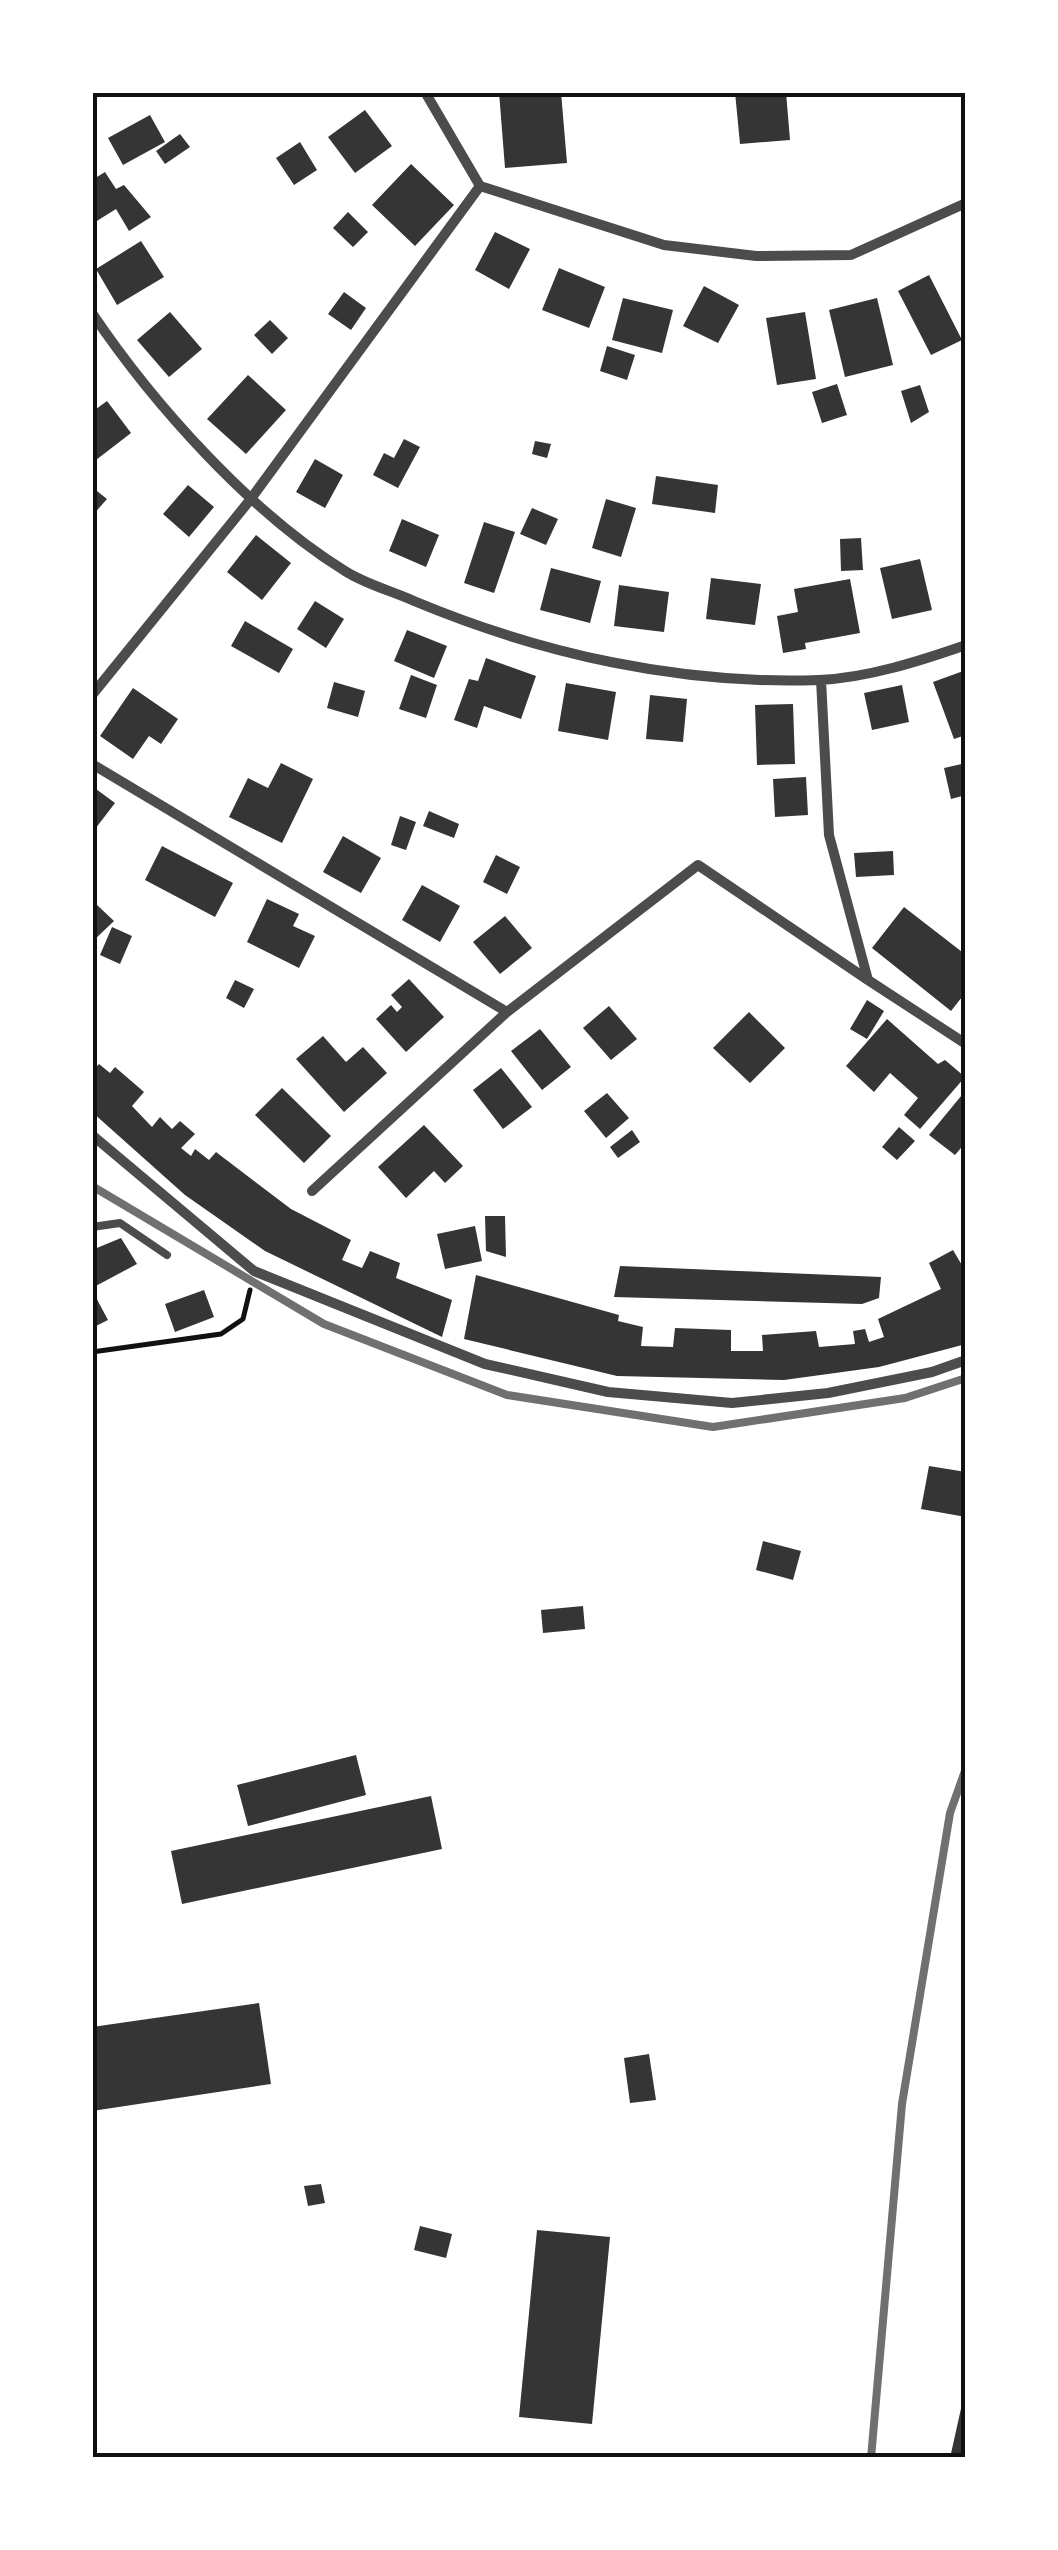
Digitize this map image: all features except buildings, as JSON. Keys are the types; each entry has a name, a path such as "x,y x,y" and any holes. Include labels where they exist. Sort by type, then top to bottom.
{"street":[{"path":"425,92 480,186 664,245 756,256 851,255 966,203"},
{"path":"92,694 250,500 480,186"},
{"path":"92,313 115,347 250,500 346,572 481,628 598,661 718,676 821,680 922,661 966,645"},
{"path":"821,680 829,835 868,980"},
{"path":"92,764 507,1012"},
{"path":"312,1192 507,1012 698,864 966,1044"},
{"path":"92,1136 254,1271 485,1364 608,1392 751,1401 828,1393 932,1372 966,1360"}],"lane":[{"path":"92,1227 120,1223 167,1254"}],"path":[{"path":"92,1352 221,1334 243,1319 254,1271"}],"railway":[{"path":"92,1186 324,1324 507,1395 713,1427 905,1398 966,1378"},
{"path":"871,2458 902,2104 950,1813 966,1768"}]}
